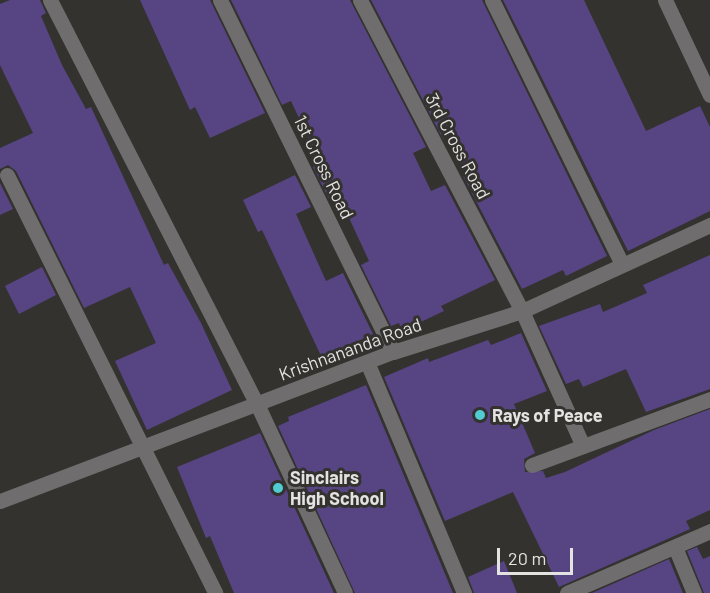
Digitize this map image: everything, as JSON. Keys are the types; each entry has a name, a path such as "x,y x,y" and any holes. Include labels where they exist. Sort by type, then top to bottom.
{"street":[{"path":"50,0 256,404 345,593"},
{"name":"1st Cross Road","path":"220,0 393,352"},
{"name":"3rd Cross Road","path":"360,0 522,311 583,446"},
{"path":"492,0 622,264"},
{"path":"665,0 710,95"},
{"path":"7,175 143,444 215,593"},
{"name":"Krishnananda Road","path":"0,501 143,444 393,352 522,311 710,225"},
{"path":"367,362 464,593"},
{"path":"532,465 710,399"},
{"path":"567,593 710,531"},
{"path":"675,547 694,593"}],"building":[{"path":"10,0 40,0 46,13 41,16 62,65 86,109 91,107 164,265 168,263 201,323 232,390 147,430 115,361 156,343 130,287 84,308 16,171 8,165 0,169 0,148 33,133 0,65 0,4"},
{"path":"140,0 210,0 265,113 210,138 195,107 190,110"},
{"path":"231,0 350,0 426,147 413,153 431,191 445,185 495,280 441,306 444,311 402,331 399,323 391,326 361,265 369,261 338,194 329,199 313,167 320,163 291,101 282,105"},
{"path":"371,0 482,0 607,256 566,276 563,270 522,289 463,176 466,175 448,136 443,139"},
{"path":"503,0 584,0 646,131 700,106 710,127 710,211 628,251"},
{"path":"295,175 311,207 296,214 326,281 343,273 373,334 322,358 262,230 258,232 243,200"},
{"path":"0,183 13,209 0,215"},
{"path":"710,255 710,389 646,412 626,369 583,387 579,379 566,384 539,326 600,304 603,312 647,293 643,285"},
{"path":"42,267 56,295 19,314 5,286"},
{"path":"521,333 547,391 514,404 535,453 524,459 525,472 543,471 546,478 565,472 654,430 710,409 710,510 686,521 690,529 559,587 513,492 445,521 384,377 428,358 429,362 488,340 491,345"},
{"path":"366,385 453,593 355,593 278,426 289,421 288,417"},
{"path":"260,433 334,593 234,593 210,536 206,538 177,467"},
{"path":"697,547 703,559 710,556 710,593 704,593 687,551"},
{"path":"669,559 683,593 592,593"},
{"path":"504,561 517,593 474,593 468,577"}],"place":[{"name":"Rays of Peace","path":"480,415"},
{"name":"Sinclairs High School","path":"278,488"}]}
